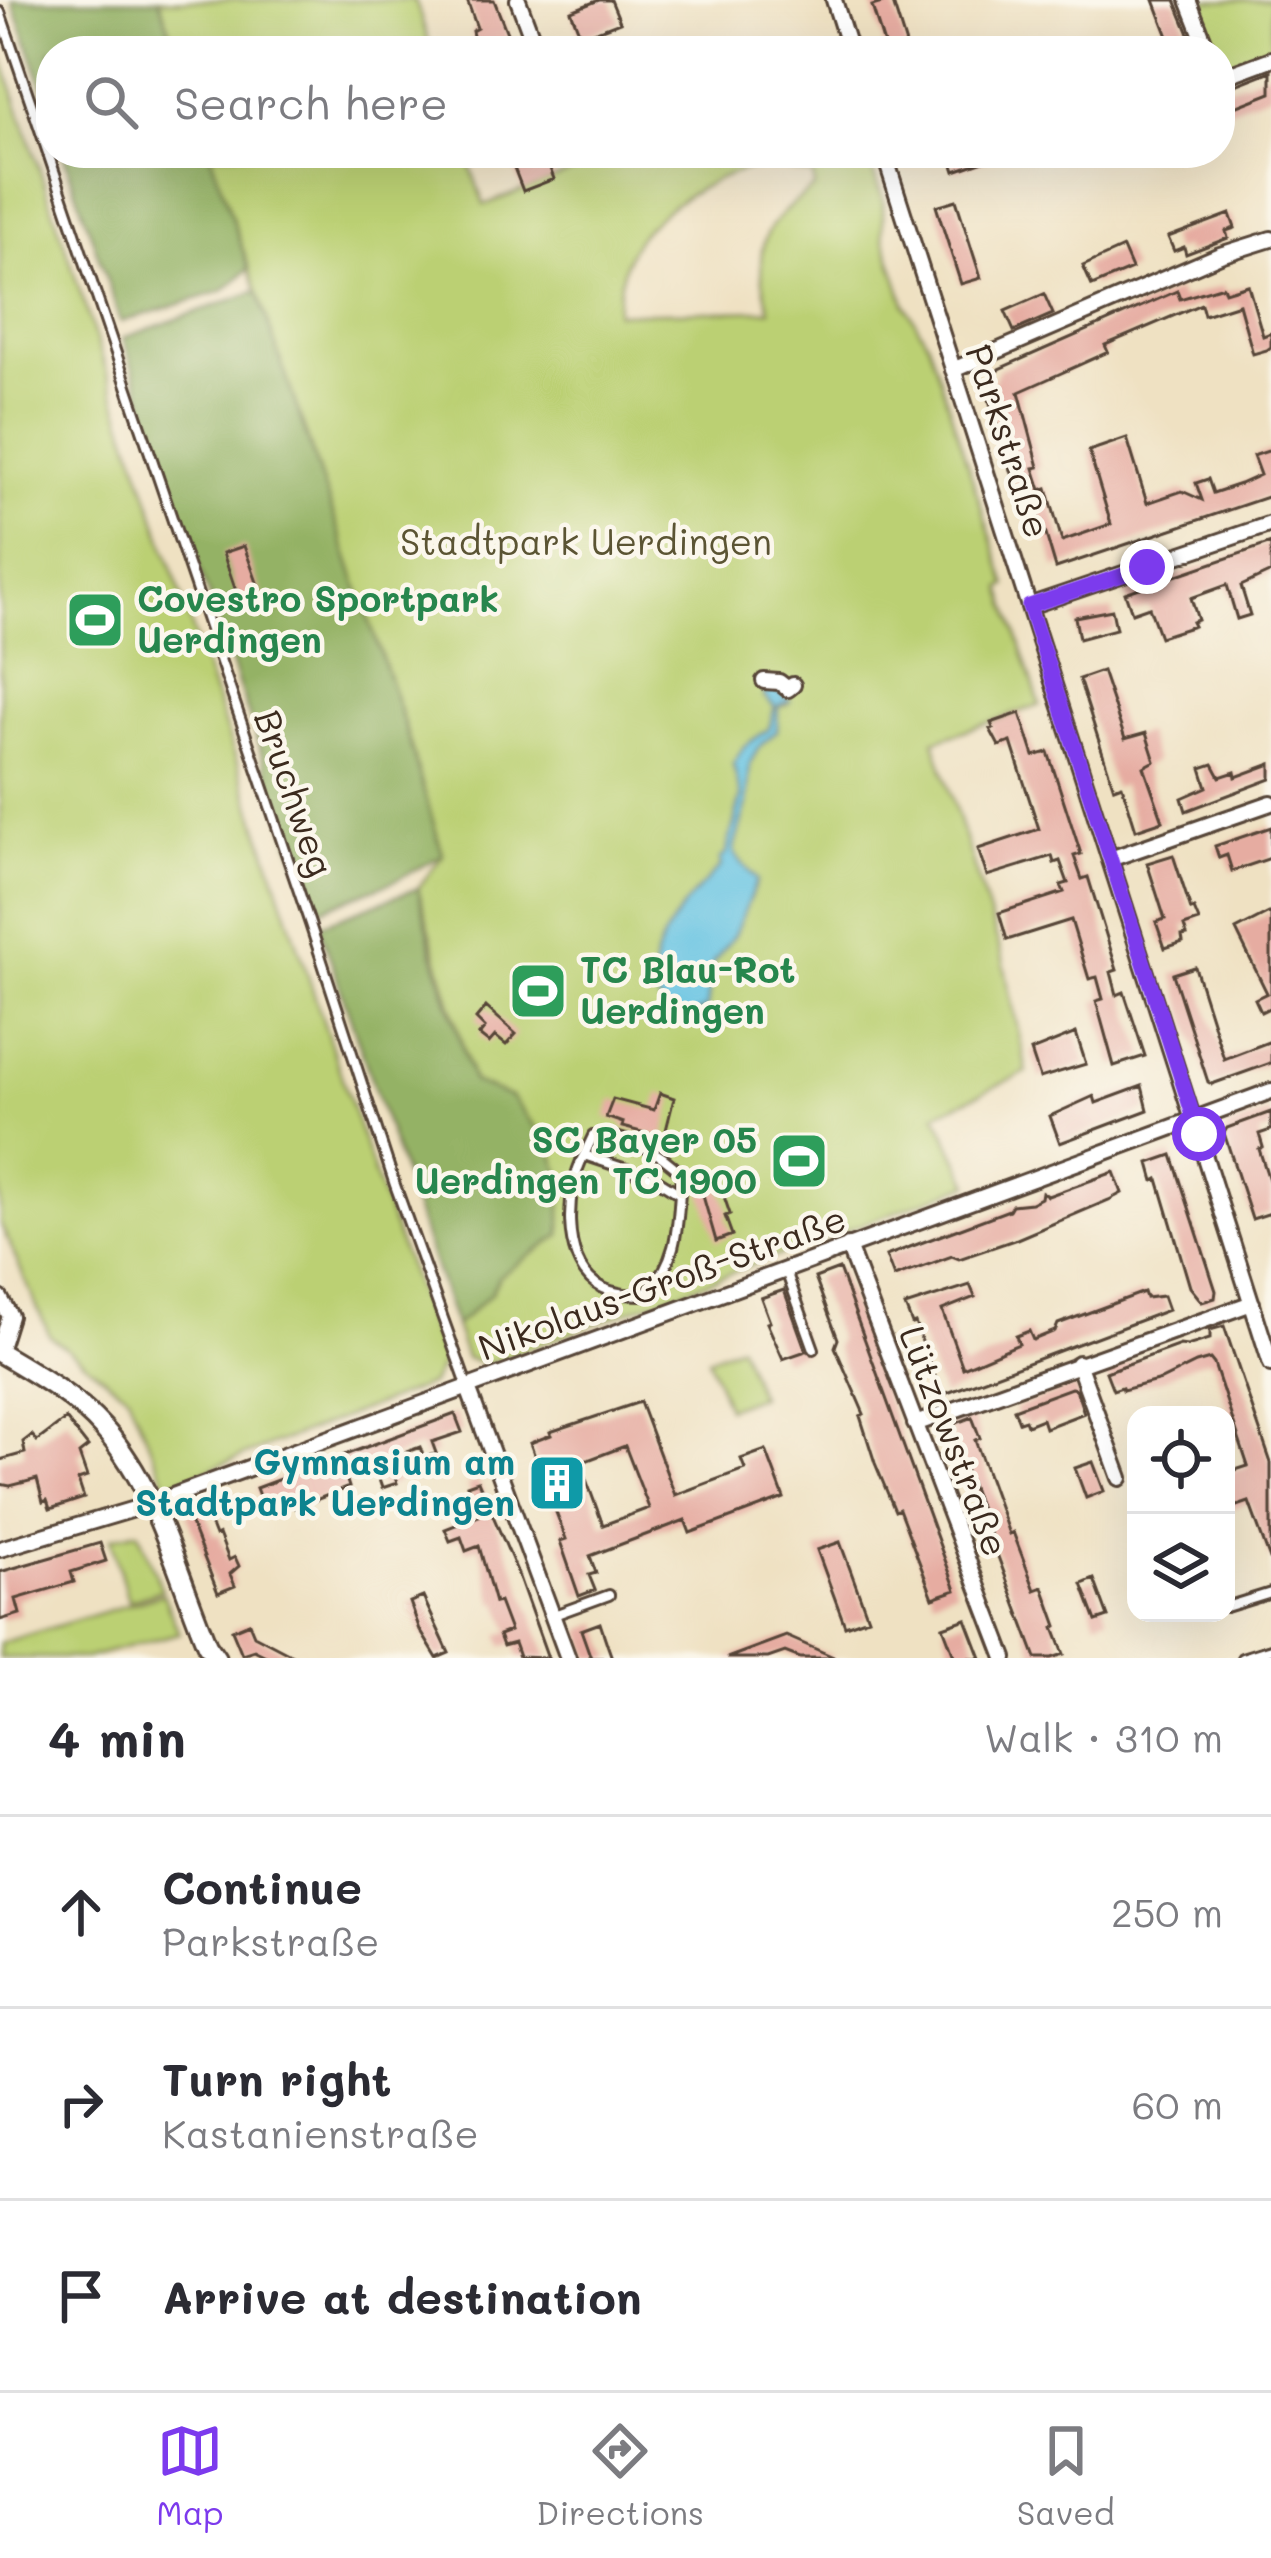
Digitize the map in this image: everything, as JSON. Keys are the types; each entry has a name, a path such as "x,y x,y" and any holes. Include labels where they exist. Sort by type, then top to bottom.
{"street":[{"path":"518,0 531,36"},
{"path":"834,0 845,36"},
{"path":"1188,0 1199,36"},
{"path":"1235,72 1271,59"},
{"name":"Parkstraße","path":"893,168 953,370 1271,1364"},
{"path":"953,370 1220,255 1271,238"},
{"path":"1029,606 1271,524"},
{"path":"764,681 779,682 788,689 793,686"},
{"path":"1110,859 1271,803"},
{"name":"Nikolaus-Groß-Straße","path":"0,1549 151,1504 647,1326 786,1269 1271,1091"},
{"name":"Lützowstraße","path":"848,1246 1005,1658"},
{"path":"0,1298 10,1316 0,1350 42,1377 101,1426 125,1455 151,1504 206,1645 216,1658"},
{"path":"915,1424 1252,1303"},
{"path":"1078,1364 1120,1478"},
{"path":"468,1388 568,1658"}],"lane":[{"name":"Bruchweg","path":"0,12 36,118"},
{"name":"Bruchweg","path":"53,168 395,1185 468,1388"},
{"path":"604,1135 664,1155 681,1174 669,1268 643,1295 612,1291 586,1274 572,1240 574,1173 593,1136 604,1135"},
{"path":"584,1155 656,1179 680,1194"},
{"path":"786,1269 814,1348"},
{"path":"643,1295 647,1326"},
{"path":"1235,1604 1271,1593"},
{"path":"553,1615 609,1595"},
{"path":"1242,1658 1271,1649"}],"green space":[{"path":"12,0 159,0 172,36 36,36 36,67"},
{"path":"159,0 415,0 427,36 172,36"},
{"path":"1271,0 1271,53 1235,66 1235,36 1209,36 1196,1"},
{"name":"Covestro Sportpark Uerdingen","path":"0,51 379,1189 443,1361 431,1384 167,1485 128,1395 50,1336 0,1223"},
{"path":"68,168 215,168 249,269 223,291 121,322"},
{"name":"Stadtpark Uerdingen","path":"215,168 471,168 484,205 581,168 871,168 883,200 883,236 906,306 929,345 1040,705 934,741 1003,959 1027,1072 936,1114 970,1184 487,1364 466,1358 455,1326 491,1293 499,1276 561,1235 511,1097 473,1083 418,888 443,855 400,711","holes":["754,169 813,175 814,188 782,214 765,239 761,270 770,310 616,313 622,276 636,241 684,197","767,688 789,699 787,705 778,707 777,731 750,763 734,849 757,881 734,935 712,964 707,1007 698,1015 666,938 693,895 721,867 741,797 733,764 750,742 769,729 775,706 764,697"]},
{"path":"257,291 400,711 443,855 394,881 314,912 123,338"},
{"path":"418,888 473,1082 511,1097 550,1145 561,1174 561,1235 499,1276 491,1293 455,1326 319,925"},
{"path":"739,1345 759,1396 727,1408 708,1358"},
{"path":"138,1531 162,1590 128,1601 111,1538"},
{"path":"163,1594 179,1633 86,1658 0,1658 0,1643"}],"water":[{"path":"767,687 790,701 778,707 777,731 750,763 747,804 734,849 757,880 734,935 712,964 707,1008 688,1017 673,1017 658,999 655,958 676,917 721,867 741,797 733,764 744,746 769,729 775,707 764,696"}],"building":[{"path":"467,0 494,0 508,36 473,36 477,28"},
{"path":"611,0 620,22 581,36 571,11"},
{"path":"892,0 903,36 881,36 872,6"},
{"path":"1154,0 1175,0 1190,36 1168,36"},
{"path":"1271,71 1271,93 1235,107 1235,85"},
{"path":"514,168 550,168 554,179 523,191"},
{"path":"956,200 981,278 961,284 936,206"},
{"path":"1230,214 1235,228 1226,231 1228,238 1186,254 1184,247 1174,251 1168,237"},
{"path":"1123,248 1132,269 1092,286 1083,266"},
{"path":"1248,285 1263,336 1271,333 1267,350 1253,354 1239,304 1204,315 1201,304 1105,345 1108,352 1019,392 1039,467 1034,468 1041,490 1047,488 1062,541 1111,524 1089,451 1127,438 1147,503 1182,491 1202,500 1196,483 1208,479 1213,493 1240,484 1260,475 1253,456 1271,450 1271,502 1267,497 1056,568 1042,521 1038,517 1027,521 988,397 993,395 991,387 999,369 1177,291 1180,299 1223,286 1225,292"},
{"path":"1044,294 1053,314 1014,331 1005,311"},
{"path":"1271,543 1271,572 1241,586 1250,615 1237,619 1227,585 1191,598 1198,620 1192,622 1194,626 1160,637 1149,607 1132,613 1125,593"},
{"path":"244,546 263,599 241,606 223,553"},
{"path":"1112,610 1116,629 1079,639 1075,617"},
{"path":"1102,671 1125,739 1146,733 1155,761 1144,767 1163,821 1136,830 1122,785 1114,788 1079,679"},
{"path":"1020,713 1034,756 1048,752 1081,854 1074,856 1082,879 1088,877 1117,970 1111,972 1117,995 1124,992 1145,1056 1114,1066 1096,1001 1103,999 1097,977 1089,979 1071,920 1007,940 999,913 1064,892 1061,885 1068,883 1060,861 1054,863 1052,856 987,876 978,849 1039,829 1011,742 999,746 990,729 991,723"},
{"path":"1213,764 1220,777 1235,772 1236,777 1271,764 1271,779 1186,811 1182,798 1207,787 1201,768"},
{"path":"1271,827 1271,858 1232,871 1227,855 1219,858 1215,846"},
{"path":"1173,855 1199,921 1184,926 1183,942 1165,948 1156,922 1165,919 1147,863"},
{"path":"1271,912 1271,1007 1261,1012 1255,999 1267,993 1236,930"},
{"path":"1195,967 1224,1059 1271,1041 1271,1063 1208,1082 1173,974"},
{"path":"486,1007 516,1034 506,1045 495,1036 489,1043 479,1035 485,1028 476,1019"},
{"path":"1076,1033 1086,1064 1040,1078 1031,1051"},
{"path":"1142,1086 1148,1110 1060,1143 1050,1116 1094,1096 1096,1103"},
{"path":"660,1093 674,1098 664,1138 622,1127 623,1123 606,1117 613,1099 654,1110"},
{"path":"1271,1112 1271,1130 1259,1134 1263,1147 1259,1149 1271,1186 1271,1213 1252,1219 1224,1133"},
{"path":"1172,1155 1216,1291 1215,1298 1202,1302 1190,1287 1149,1163"},
{"path":"1114,1172 1122,1193 1109,1200 1017,1239 894,1277 886,1256 1012,1205 1031,1203 1042,1192 1048,1196"},
{"path":"719,1182 732,1235 716,1241 701,1189"},
{"path":"839,1269 956,1590 933,1598 899,1509 895,1511 875,1463 860,1416 864,1414 835,1347 838,1339 815,1278"},
{"path":"970,1285 975,1297 942,1310 963,1368 1019,1344 1016,1336 1029,1331 1033,1340 1055,1331 1058,1324 1144,1292 1146,1298 1163,1296 1168,1310 942,1395 905,1306"},
{"path":"784,1290 806,1351 783,1359 761,1298"},
{"path":"1224,1326 1271,1463 1271,1562 1249,1502 1235,1507 1235,1470 1248,1466 1235,1427 1235,1406 1228,1406 1210,1359 1123,1390 1113,1390 1106,1372 1210,1339 1210,1330"},
{"path":"1076,1389 1084,1413 1045,1428 1042,1419 1027,1425 1025,1420 1019,1422 1014,1409"},
{"path":"640,1402 675,1495 745,1469 741,1459 766,1450 784,1498 690,1533 685,1520 590,1556 596,1573 589,1575 595,1590 579,1596 560,1541 566,1539 530,1443","holes":["625,1446 649,1508 603,1525 580,1463"]},
{"path":"455,1414 462,1432 432,1442 436,1453 424,1458 420,1447 388,1459 397,1483 382,1488 374,1465 345,1475 349,1487 266,1514 256,1488"},
{"path":"972,1417 980,1438 975,1440 1009,1534 1013,1532 1035,1590 1043,1587 1064,1654 1036,1658 949,1426"},
{"path":"66,1419 88,1447 79,1454 87,1477 78,1480 84,1498 50,1509 47,1500 43,1502 37,1479 0,1484 0,1460 25,1453 23,1442 32,1435 37,1441"},
{"path":"1093,1462 1104,1491 1086,1498 1075,1468"},
{"path":"478,1481 548,1658 519,1657 514,1643 503,1646 499,1635 510,1631 499,1602 495,1603 479,1546 466,1551 461,1537 450,1541 445,1529 479,1516 467,1485"},
{"path":"204,1508 229,1560 235,1557 239,1566 230,1574 235,1586 218,1593 187,1514"},
{"path":"840,1542 868,1618 845,1626 817,1550"},
{"path":"100,1543 106,1561 71,1572 74,1582 16,1599 20,1614 0,1620 0,1572"},
{"path":"1094,1579 1108,1617 1096,1621 1082,1584"},
{"path":"423,1597 449,1653 437,1658 410,1602"},
{"path":"966,1619 981,1658 955,1658 943,1627"},
{"path":"249,1623 254,1635 298,1658 270,1658 254,1650 242,1654 232,1630"},
{"path":"600,1623 612,1658 591,1658 581,1630"},
{"path":"786,1636 836,1658 800,1658 785,1652 768,1658 727,1658"}],"place":[{"name":"Covestro Sportpark Uerdingen","path":"95,620"},
{"name":"TC Blau-Rot Uerdingen","path":"538,991"},
{"name":"SC Bayer 05 Uerdingen TC 1900","path":"799,1161"},
{"name":"Gymnasium am Stadtpark Uerdingen","path":"557,1483"}],"route":[{"path":"1147,567 1029,606 1199,1134"}]}
